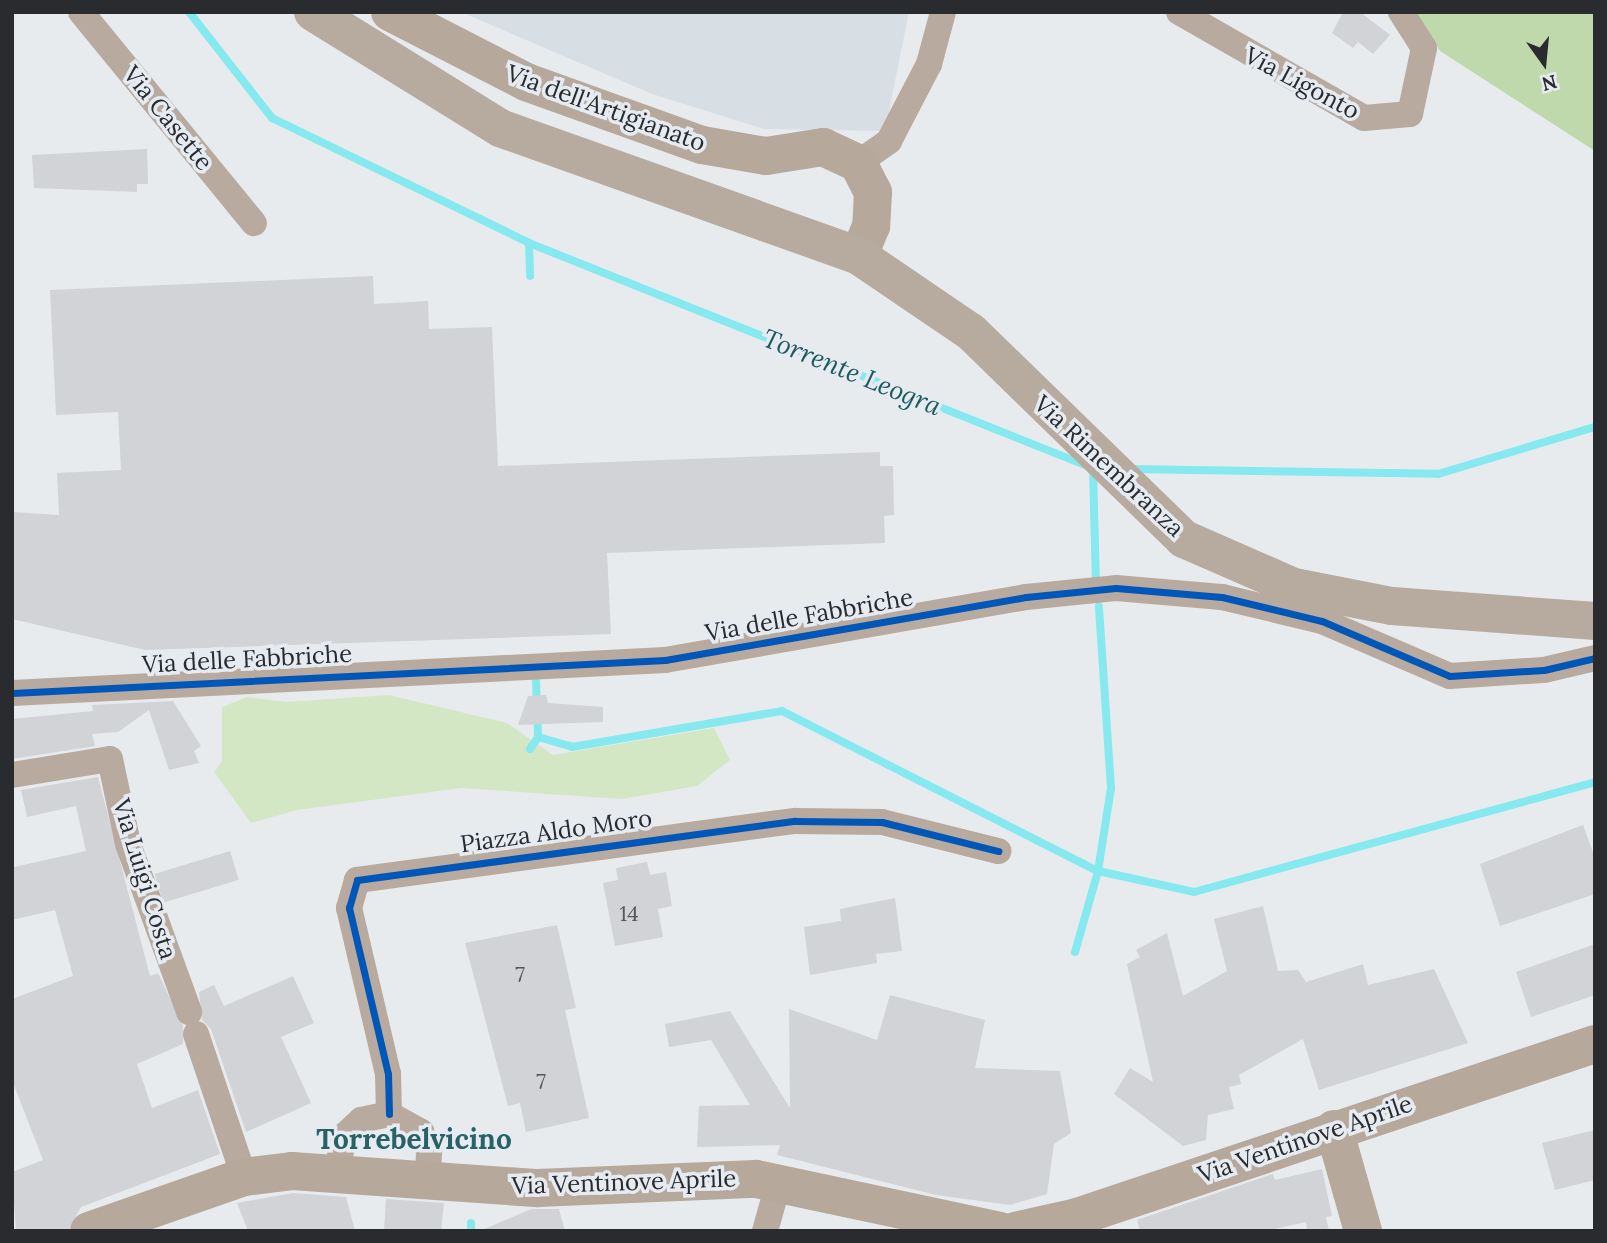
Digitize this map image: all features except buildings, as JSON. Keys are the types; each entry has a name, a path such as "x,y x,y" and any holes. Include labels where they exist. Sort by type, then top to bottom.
{"main road":[{"name":"Via Rimembranza","path":"313,12 500,128 859,256 939,307 1184,538 1294,587 1392,606 1595,621"},
{"name":"Via dell'Artigianato","path":"390,12 526,82 702,145 766,156 823,146 858,163"},
{"path":"858,163 873,192 871,226 859,256"},
{"name":"Via Ventinove Aprile","path":"1016,1231 1077,1217 1595,1044"},
{"path":"1334,1129 1363,1231"},
{"name":"Via Ventinove Aprile","path":"89,1231 244,1177 336,1173 538,1188 718,1177 778,1185 1000,1231"}],"street":[{"name":"Via Casette","path":"82,12 254,223"},
{"path":"858,163 889,141 929,64 943,12"},
{"name":"Via Ligonto","path":"1179,12 1364,118 1410,114 1424,48 1401,12"},
{"name":"Via delle Fabbriche","path":"12,692 665,660 1026,597 1116,588 1222,597 1322,621 1450,676 1544,670 1595,658"},
{"name":"Via Luigi Costa","path":"12,775 110,759 128,844 244,1177"},
{"name":"Piazza Aldo Moro","path":"389,1114 388,1074 349,908 357,880 795,821 882,822 998,851"},
{"path":"336,1173 345,1135 361,1120 389,1114 421,1132 429,1151 428,1180"},
{"path":"765,1231 778,1185"}],"shaded area":[{"path":"461,12 909,12 885,131 764,129 652,94"}],"green space":[{"path":"1413,12 1595,12 1595,151 1440,51"},
{"path":"389,695 507,723 553,755 714,728 730,760 697,786 622,799 461,788 297,810 251,823 214,772 222,761 222,707 247,697 287,702"}],"waterway":[{"name":"Torrente Leogra","path":"189,12 272,118 529,243 1085,465"},
{"path":"529,243 530,276"},
{"name":"Torrente Leogra","path":"1129,469 1438,474 1595,427"},
{"path":"1093,469 1096,581"},
{"path":"1075,952 1098,871 1111,788 1099,606"},
{"path":"530,749 538,737 536,680"},
{"path":"538,737 572,747 782,711 1098,871 1194,892 1595,782"},
{"path":"471,1223 471,1231"}],"cycle path":[{"path":"12,693 665,660 1026,597 1116,588 1222,597 1322,621 1450,676 1544,670 1595,658"},
{"path":"389,1114 388,1074 349,908 357,880 795,821 882,822 998,851"}],"district":[{"name":"Torrebelvicino","path":"414,1139"}]}
